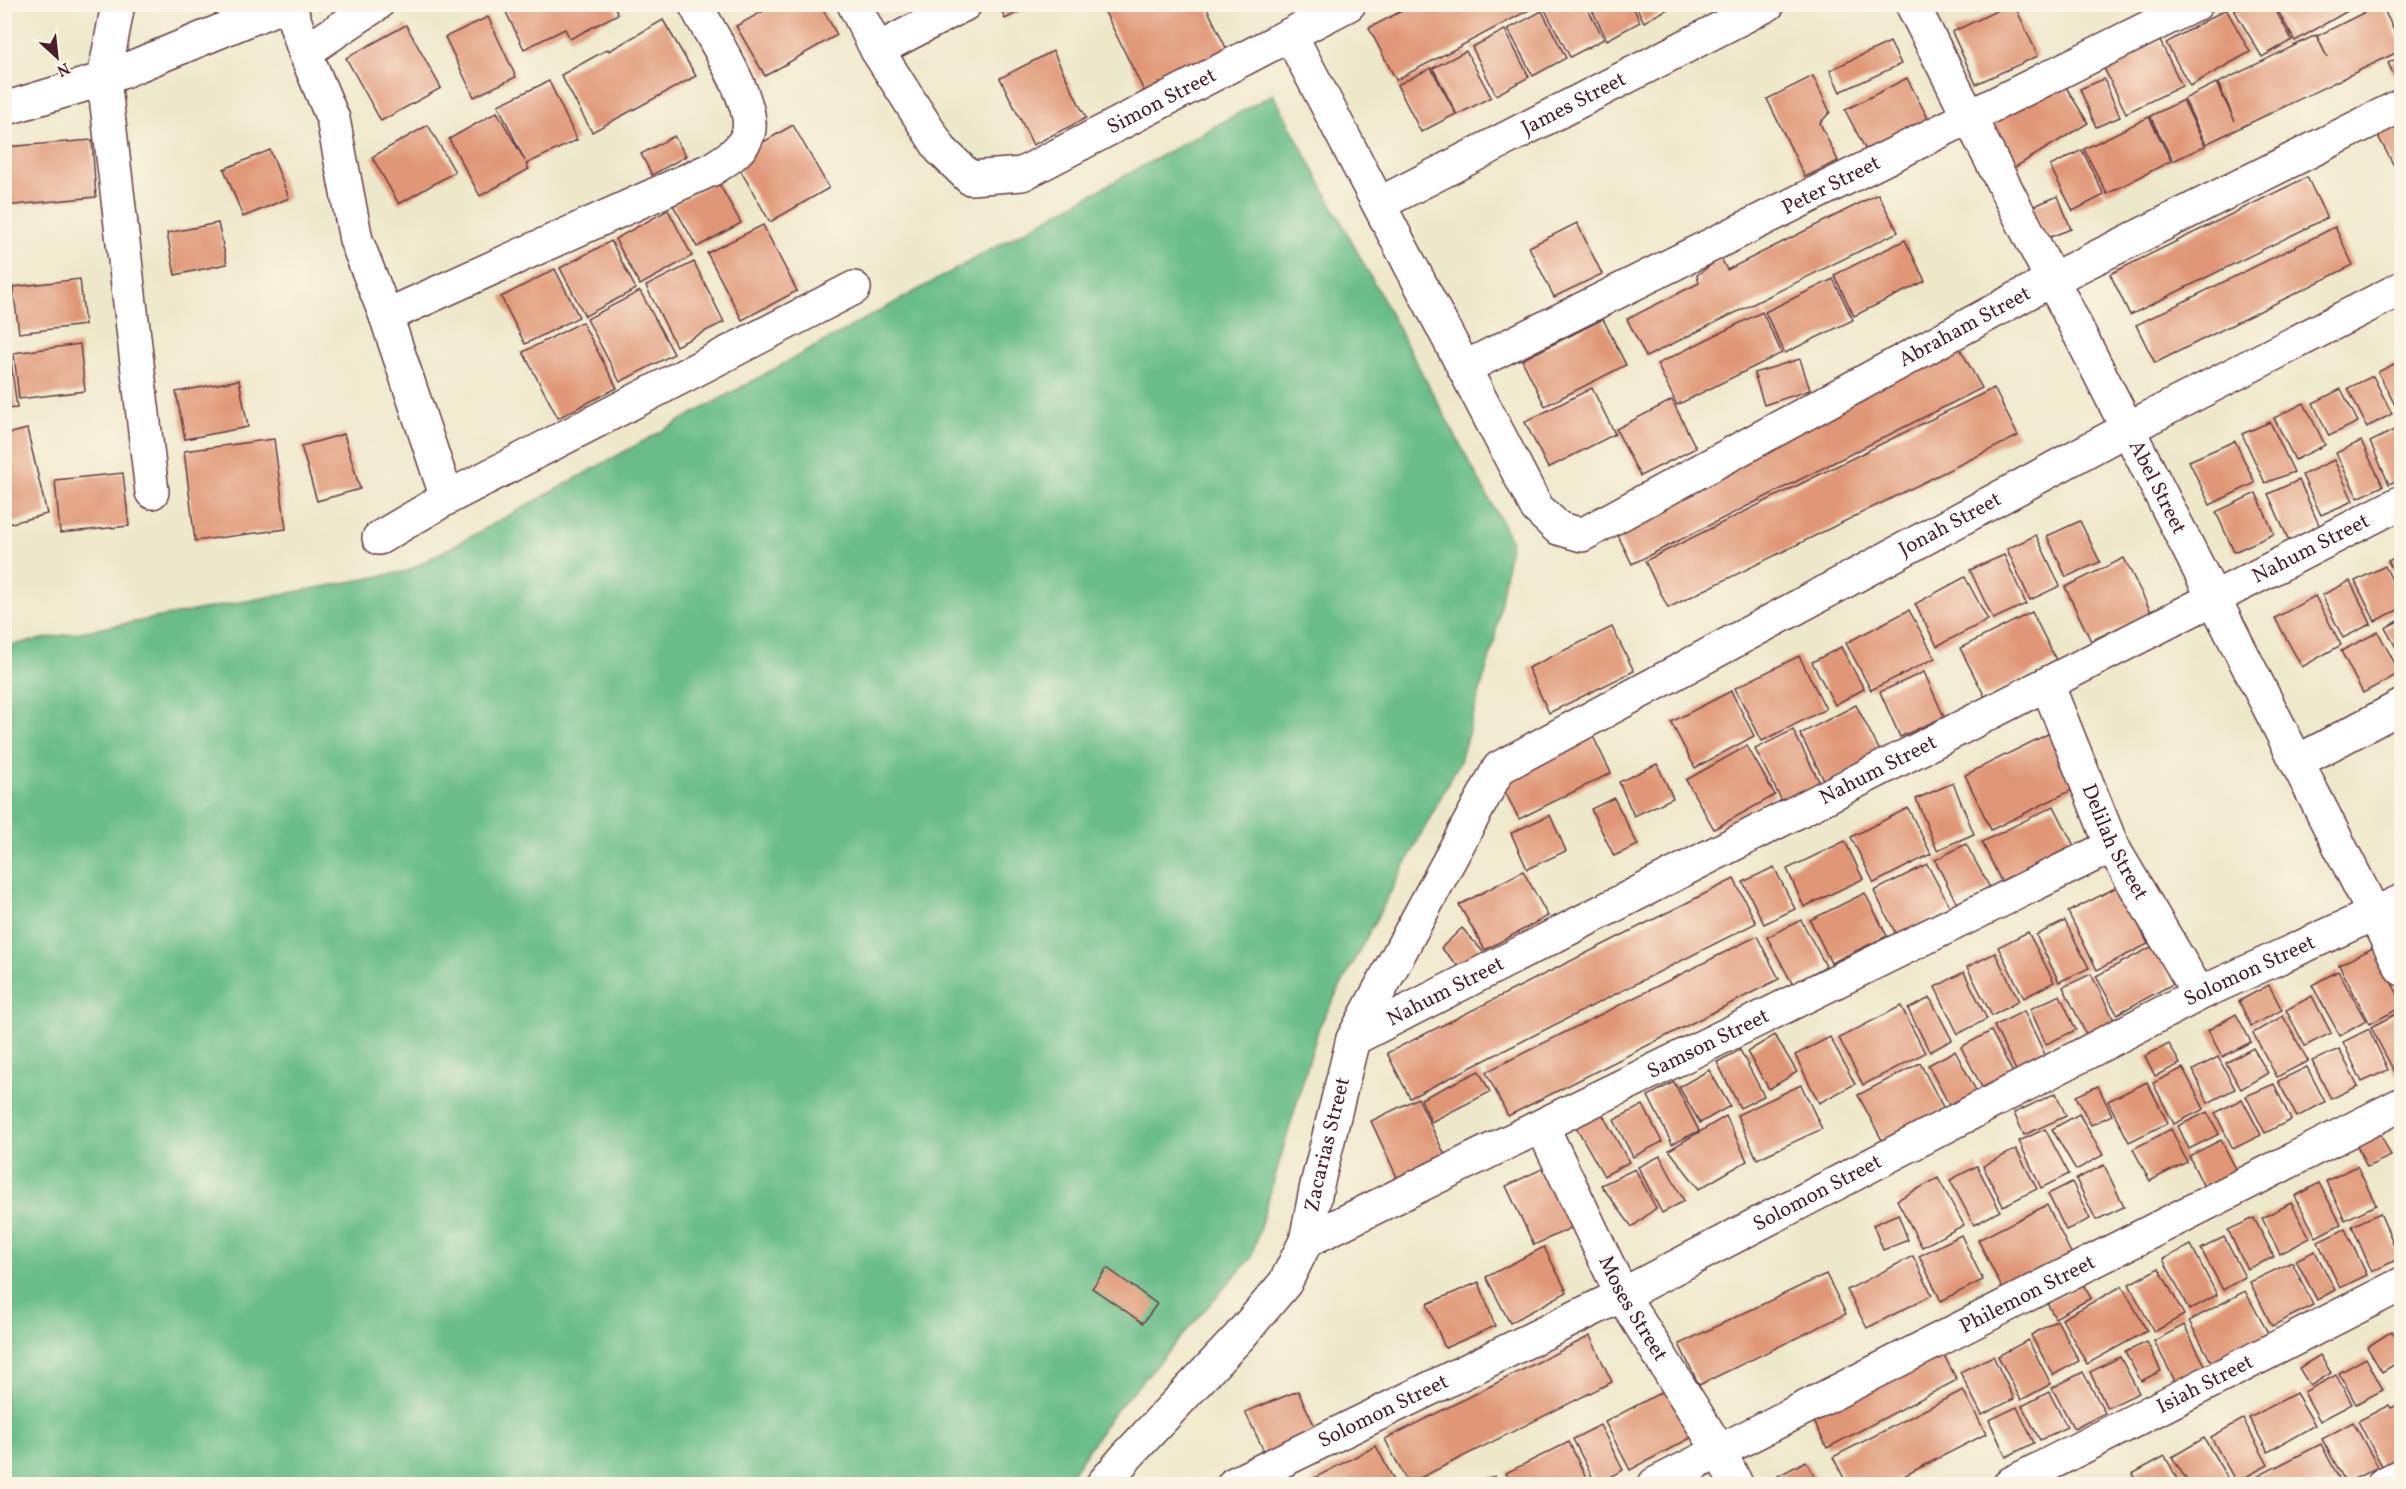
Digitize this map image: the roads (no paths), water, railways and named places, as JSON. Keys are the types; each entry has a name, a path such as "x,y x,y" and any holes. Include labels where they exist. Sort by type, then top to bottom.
{"street":[{"path":"118,4 104,79 152,492"},
{"path":"4,109 104,79 288,4 333,119 356,240 386,316 447,498"},
{"path":"306,52 377,4"},
{"path":"386,316 712,169 737,152 748,134 748,110 740,89 695,4"},
{"path":"854,4 878,50 965,4"},
{"name":"Simon Street","path":"878,50 941,150 970,178 1022,174 1349,4"},
{"name":"James Street","path":"1379,204 1768,4"},
{"name":"Abel Street","path":"1912,4 2297,762 2388,908 2402,969"},
{"name":"Peter Street","path":"1464,368 2196,4"},
{"name":"Abraham Street","path":"1291,36 1537,508 1558,528 1582,535 2051,280 2402,105"},
{"path":"379,538 447,498 854,288"},
{"name":"Jonah Street","path":"1499,768 2127,429 2402,288"},
{"name":"Nahum Street","path":"1353,1039 2402,502"},
{"name":"Delilah Street","path":"2047,684 2112,846 2199,994"},
{"path":"2297,762 2402,706"},
{"name":"Zacarias Street","path":"1103,1485 1239,1337 1285,1283 1306,1241 1317,1185 1353,1039 1499,768"},
{"name":"Samson Street","path":"1306,1241 2112,846"},
{"name":"Solomon Street","path":"1234,1485 1622,1295 2199,994 2388,908"},
{"name":"Philemon Street","path":"1655,1485 2402,1104"},
{"name":"Moses Street","path":"1542,1126 1622,1295 1720,1452 1736,1485"},
{"name":"Isiah Street","path":"2010,1485 2402,1284"},
{"path":"2384,1485 2402,1475"}]}
